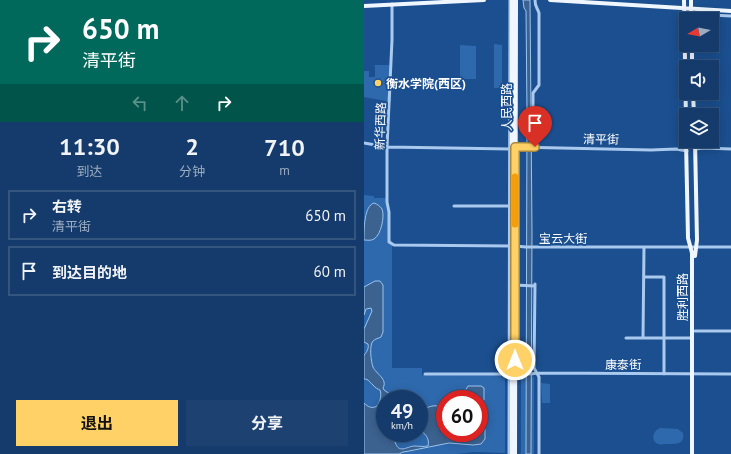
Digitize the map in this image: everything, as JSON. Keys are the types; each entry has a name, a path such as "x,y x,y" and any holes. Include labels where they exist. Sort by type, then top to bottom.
{"main road":[{"path":"364,6 484,0"},
{"name":"人民西路","path":"511,0 511,454"},
{"name":"人民西路","path":"515,454 515,286 511,206 516,0"},
{"path":"550,0 691,4 731,11"},
{"path":"684,4 686,108"},
{"name":"胜利西路","path":"687,148 688,238 695,254 695,331 693,374"},
{"name":"胜利西路","path":"693,454 692,253 693,247 697,240 695,149"}],"street":[{"path":"533,147 534,93 539,85 539,13 535,6 535,0"},
{"name":"新华西路","path":"392,4 387,202 389,212 389,242 394,245"},
{"path":"719,15 731,16"},
{"name":"清平街","path":"364,143 388,146 603,148 651,150 676,149 687,151"},
{"path":"695,149 731,149"},
{"path":"454,206 511,206"},
{"name":"宝云大街","path":"394,245 526,247 731,247"},
{"path":"511,454 509,374 512,246"},
{"path":"644,247 644,338"},
{"path":"644,277 664,277 664,374"},
{"path":"515,286 534,285 534,368 539,377 539,454"},
{"path":"695,331 731,331"},
{"path":"626,338 692,338"},
{"name":"康泰街","path":"515,373 731,374"},
{"path":"426,374 509,374"}],"shaded area":[{"path":"523,0 530,0 532,232 531,454 526,454 527,113 526,11"},
{"path":"494,44 502,45 502,88 494,88"},
{"path":"460,45 476,46 476,79 460,79"},
{"path":"374,65 392,65 391,102 364,97 364,71 369,71 369,77 375,77"},
{"path":"364,195 374,196 374,198 388,198 388,239 392,241 392,368 422,368 422,375 505,375 505,453 474,452 457,454 364,454"},
{"path":"374,203 382,209 382,225 379,234 374,239 364,240 366,213 368,208"},
{"path":"375,281 380,281 383,285 383,332 381,337 374,340 372,343 371,350 373,367 383,379 384,390 380,390 368,380 364,379 364,355 368,350 368,344 364,342 364,329 372,311 371,308 366,309 364,315 364,287"},
{"path":"521,375 526,377 526,454 521,454"},
{"path":"532,376 534,377 534,454 531,454"},
{"path":"541,383 550,384 550,403 542,403"},
{"path":"468,386 481,386 484,388 484,390 466,390"},
{"path":"364,403 367,406 375,407 376,442 395,442 401,449 414,446 428,446 428,408 436,406 436,442 483,442 481,444 473,445 449,443 399,454 364,454"},
{"path":"660,428 678,429 683,433 683,440 677,444 658,444 654,440 653,436 654,433"}],"slow traffic":[{"path":"515,177 515,224"}],"place":[{"name":"衡水学院(西区)","path":"378,83"}],"route":[{"path":"515,360 515,147 535,147"}]}
